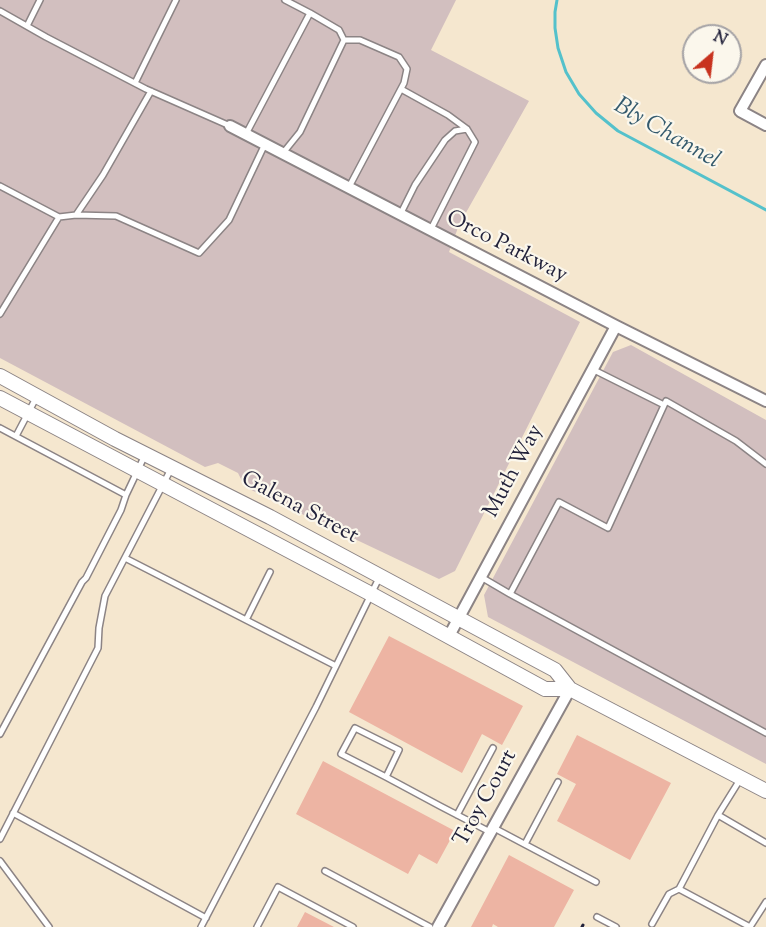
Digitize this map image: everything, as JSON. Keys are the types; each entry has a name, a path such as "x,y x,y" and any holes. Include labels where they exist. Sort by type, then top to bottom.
{"street":[{"path":"766,65 740,111 766,125"},
{"name":"Orco Parkway","path":"230,126 430,231 766,401"},
{"name":"Muth Way","path":"449,636 616,326"},
{"name":"Galena Street","path":"0,376 555,670 570,689 766,791"},
{"name":"Galena Street","path":"0,399 545,688 570,689"},
{"name":"Troy Court","path":"438,927 570,689"}],"lane":[{"path":"27,26 40,0"},
{"path":"135,83 176,0"},
{"path":"285,0 339,30 344,40"},
{"path":"0,11 135,83 230,126"},
{"path":"246,134 310,13"},
{"path":"344,40 360,40 399,57 408,69 401,89 349,188"},
{"path":"283,153 300,132 344,40"},
{"path":"401,89 448,115 467,129 475,142 430,231"},
{"path":"76,215 103,175 151,91"},
{"path":"400,215 415,185 446,140 455,131 467,129"},
{"path":"0,186 59,217 116,216 199,253 229,220 265,144"},
{"path":"0,314 59,217"},
{"path":"592,369 664,405"},
{"path":"16,436 37,396"},
{"path":"510,594 559,502 608,528 666,401 736,441 766,464"},
{"path":"0,428 126,495"},
{"path":"0,734 86,578 121,510 146,454"},
{"path":"0,839 98,648 105,596 171,467"},
{"path":"125,558 336,666"},
{"path":"246,620 270,572"},
{"path":"201,927 316,707 380,576"},
{"path":"481,577 766,733"},
{"path":"386,777 399,750 355,728 341,754 457,815 525,844 596,882"},
{"path":"457,815 493,748"},
{"path":"652,924 669,894 679,889 718,815 741,778"},
{"path":"525,844 558,782"},
{"path":"13,813 206,918"},
{"path":"718,815 766,843"},
{"path":"0,861 49,927"},
{"path":"325,871 430,927"},
{"path":"257,927 278,887 353,927"},
{"path":"679,889 750,927 766,902"},
{"path":"597,917 616,927"}],"shaded area":[{"path":"0,0 456,0 431,50 529,101 459,225 449,252 580,322 455,571 439,579 245,487 238,473 218,463 205,467 0,358"},
{"path":"631,345 766,420 766,764 488,617 484,595 613,352"}],"building":[{"path":"389,636 523,706 502,745 482,734 462,773 349,712"},
{"path":"577,735 671,783 630,860 557,821 576,784 557,774"},
{"path":"323,761 455,831 437,864 419,854 408,874 296,814"},
{"path":"509,855 574,890 554,927 498,927 493,924 492,927 471,927"},
{"path":"305,912 334,927 297,927"}],"waterway":[{"name":"Bly Channel","path":"557,0 555,28 558,48 566,72 579,94 596,113 618,131 766,210"}]}
